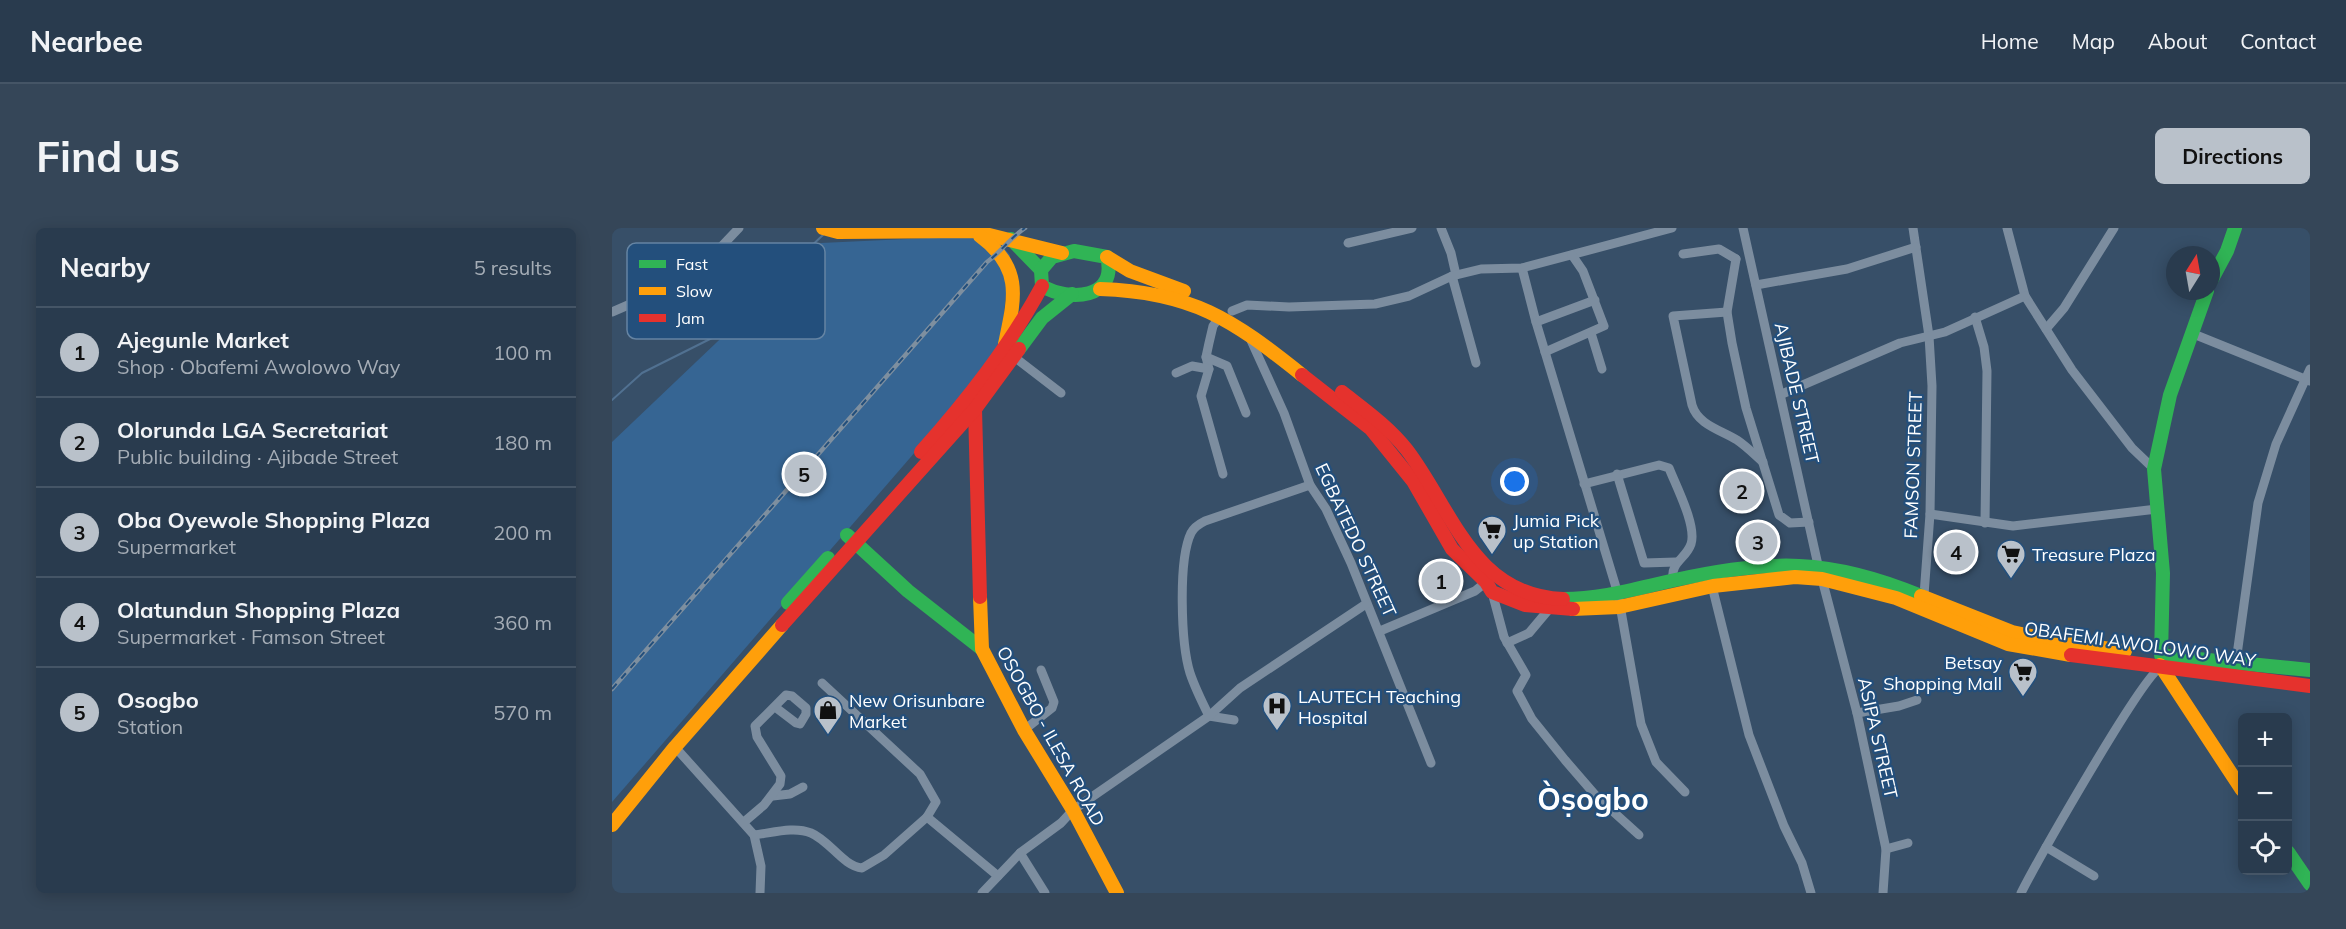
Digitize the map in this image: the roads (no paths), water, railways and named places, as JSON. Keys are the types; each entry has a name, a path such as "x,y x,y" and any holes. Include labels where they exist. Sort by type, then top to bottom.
{"main road":[{"path":"2220,261 2235,228"},
{"path":"828,229 973,231 1062,252 1089,252 1107,257 1130,271 1226,314"},
{"path":"973,231 998,247 1009,263 1013,304 1008,354"},
{"path":"612,807 851,538 975,409 1008,354 1042,286 1041,270 1011,239"},
{"path":"1041,270 1052,257 1062,252"},
{"path":"1042,286 1056,295 1100,289 1111,274 1111,266 1107,257"},
{"name":"OBAFEMI AWOLOWO WAY","path":"1100,289 1131,290 1164,295 1250,321 1376,418 1413,459 1467,549 1495,575 1521,590 1548,597 1619,600 1673,580 1795,577 1821,579 1896,598 2008,644 2056,653 2161,663 2236,662 2310,670"},
{"path":"612,825 970,397 1042,318 1072,294"},
{"path":"2204,300 2170,395 2154,469 2163,573 2161,663 2238,783"},
{"name":"OBAFEMI AWOLOWO WAY","path":"1226,314 1371,429 1413,481 1452,549 1489,587 1525,605 1550,608 1619,600 1709,580"},
{"name":"OSOGBO - ILESA ROAD","path":"975,409 982,649 1024,730 1073,810 1117,893"},
{"path":"851,538 908,591 982,649"},
{"name":"OBAFEMI AWOLOWO WAY","path":"1821,579 1865,574 1924,595 2008,631 2161,663 2310,686"},
{"path":"2292,858 2310,884"}],"street":[{"path":"725,243 739,228"},
{"path":"1348,243 1412,228"},
{"path":"1441,228 1451,253 1454,276 1476,363"},
{"path":"1223,474 1201,396 1209,369 1206,357 1214,326 1226,314 1247,305 1289,308 1375,304 1409,296 1454,276 1481,269 1522,268 1672,228"},
{"name":"AJIBADE STREET","path":"1743,228 1751,253 1756,285 1782,393 1821,579"},
{"name":"FAMSON STREET","path":"1913,228 1929,336 1932,386 1930,514 1924,595"},
{"path":"2007,228 2025,296 2104,413 2132,448 2154,469"},
{"path":"2046,330 2064,308 2114,228"},
{"path":"1756,285 1847,269 1916,247"},
{"path":"1683,255 1719,249 1736,259"},
{"path":"1736,259 1751,253"},
{"path":"1545,352 1604,327 1583,271 1572,255"},
{"path":"1736,259 1727,312 1746,408 1781,518 1790,523 1809,522"},
{"path":"1522,268 1619,600 1641,724 1656,762 1685,792"},
{"path":"1782,393 1900,343 1929,336 2025,296"},
{"path":"1536,322 1595,300"},
{"path":"612,312 627,305"},
{"path":"1727,312 1673,316 1692,405 1695,415 1703,422 1739,441 1765,464"},
{"path":"1975,317 1984,347 1987,370 1985,524"},
{"name":"EGBATEDO STREET","path":"1247,331 1284,413 1310,485 1326,509 1346,552 1431,763"},
{"path":"1591,333 1602,369"},
{"path":"2191,333 2308,380"},
{"path":"1008,354 1061,393"},
{"path":"1206,357 1227,366 1246,413"},
{"path":"1176,373 1192,366 1209,369"},
{"path":"2236,662 2258,503 2276,444 2308,380 2310,369"},
{"path":"1584,484 1659,465 1668,468 1691,526 1692,538 1686,552 1676,562 1673,580"},
{"path":"1617,474 1644,563 1676,562"},
{"path":"1209,716 1190,672 1185,646 1183,598 1186,554 1192,532 1205,521 1310,485"},
{"path":"1930,514 1985,524 2013,526 2157,509"},
{"name":"ASIPA STREET","path":"1821,579 1857,713 1886,849 1884,893"},
{"path":"1709,580 1749,735 1784,826 1802,863 1811,893"},
{"path":"1380,632 1489,587 1507,643 1526,675 1517,691 1532,719 1597,797 1640,836"},
{"path":"982,893 1020,853 1061,823 1073,810 1209,716 1240,688 1366,604"},
{"path":"1507,643 1529,633 1550,608"},
{"path":"2021,893 2046,847 2153,672 2161,663"},
{"path":"1024,730 1052,708 1054,702 1041,670"},
{"path":"754,835 790,830 810,832 826,841 849,863 862,868 884,855 927,817 936,802 920,774 822,683"},
{"path":"1857,713 1899,706 1917,700"},
{"path":"744,822 773,796 780,784 781,776 754,731 755,726 775,706"},
{"path":"1209,716 1234,720"},
{"path":"675,747 754,835 761,866 760,893"},
{"path":"773,796 790,794 803,787"},
{"path":"927,817 998,876"},
{"path":"1886,849 1908,843"},
{"path":"2046,847 2094,876"},
{"path":"1020,853 1045,893"}],"waterway":[{"path":"814,243 823,235"},
{"path":"612,400 642,373 710,339"}],"railway":[{"path":"612,689 987,262 1025,228"}],"place":[{"name":"Osogbo","path":"804,474"},
{"name":"Olorunda LGA Secretariat","path":"1742,491"},
{"name":"Oba Oyewole Shopping Plaza","path":"1758,542"},
{"name":"Olatundun Shopping Plaza","path":"1956,552"},
{"name":"Jumia Pick up Station","path":"1492,556"},
{"name":"Treasure Plaza","path":"2011,580"},
{"name":"Ajegunle Market","path":"1441,581"},
{"name":"Betsay Shopping Mall","path":"2023,698"},
{"name":"LAUTECH Teaching Hospital","path":"1277,732"},
{"name":"New Orisunbare Market","path":"828,736"}],"district":[{"name":"Òṣogbo","path":"1593,799"}]}
